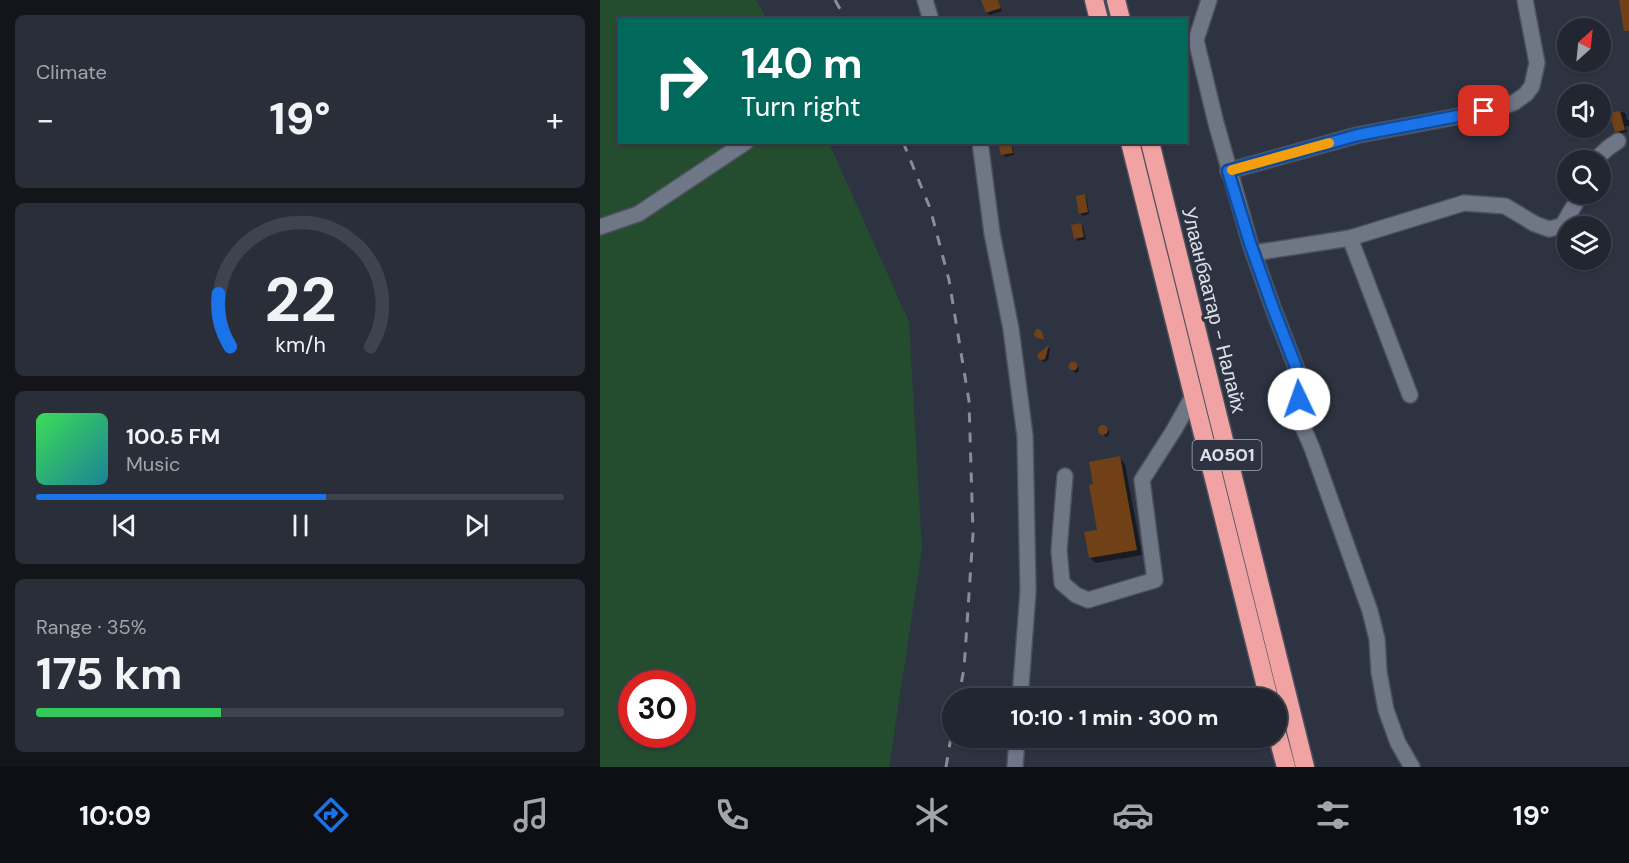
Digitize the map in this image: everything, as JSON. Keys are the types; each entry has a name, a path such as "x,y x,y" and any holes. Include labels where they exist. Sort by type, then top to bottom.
{"highway":[{"path":"1094,0 1098,18"},
{"path":"1116,0 1120,18"},
{"name":"Улаанбаатар - Налайх","path":"1130,144 1266,688"},
{"name":"Улаанбаатар - Налайх","path":"1150,144 1305,767"},
{"path":"1281,748 1286,767"}],"street":[{"path":"925,0 930,18"},
{"path":"1209,0 1196,39 1228,171 1273,308 1301,380 1298,416 1312,448 1370,611 1377,639 1379,672 1386,710 1398,743 1412,767"},
{"path":"1228,171 1358,135 1465,115 1515,102 1532,86 1537,63 1525,0"},
{"path":"1606,150 1618,141"},
{"path":"600,227 638,214 743,144"},
{"path":"980,144 992,233 1011,329 1025,436 1028,591 1021,688"},
{"path":"1254,253 1350,238 1464,203 1505,206 1535,224 1549,229 1563,226 1575,204"},
{"path":"1350,238 1410,396"},
{"path":"1065,476 1059,550 1062,583 1076,595 1088,600 1155,580 1142,480 1193,396"},
{"path":"1015,767 1016,748"}],"green space":[{"path":"600,0 756,0 766,18 618,18 618,144 829,144 909,322 922,549 889,767 600,767"}],"building":[{"path":"981,0 998,0 1001,8 986,13"},
{"path":"1619,0 1629,0 1629,31 1624,31"},
{"path":"1620,111 1625,130 1615,132 1611,113"},
{"path":"1011,144 1013,153 1001,155 999,146"},
{"path":"1085,194 1088,212 1079,214 1076,196"},
{"path":"1081,223 1084,237 1074,239 1071,225"},
{"path":"1036,329 1042,332 1044,340 1035,337"},
{"path":"1049,345 1045,359 1039,359 1037,356 1039,353"},
{"path":"1073,361 1078,366 1073,371 1068,366"},
{"path":"1103,425 1108,430 1103,435 1098,430"},
{"path":"1120,456 1137,550 1089,558 1084,532 1097,530 1089,485 1093,484 1089,462"}],"railway":[{"path":"835,0 845,18"},
{"path":"904,144 930,208 949,280 969,401 973,534 964,669 960,688"},
{"path":"946,767 949,748"}],"slow traffic":[{"path":"1232,170 1329,143"}],"route":[{"path":"1299,399 1301,380 1250,243 1228,171 1358,135 1484,111"}]}
